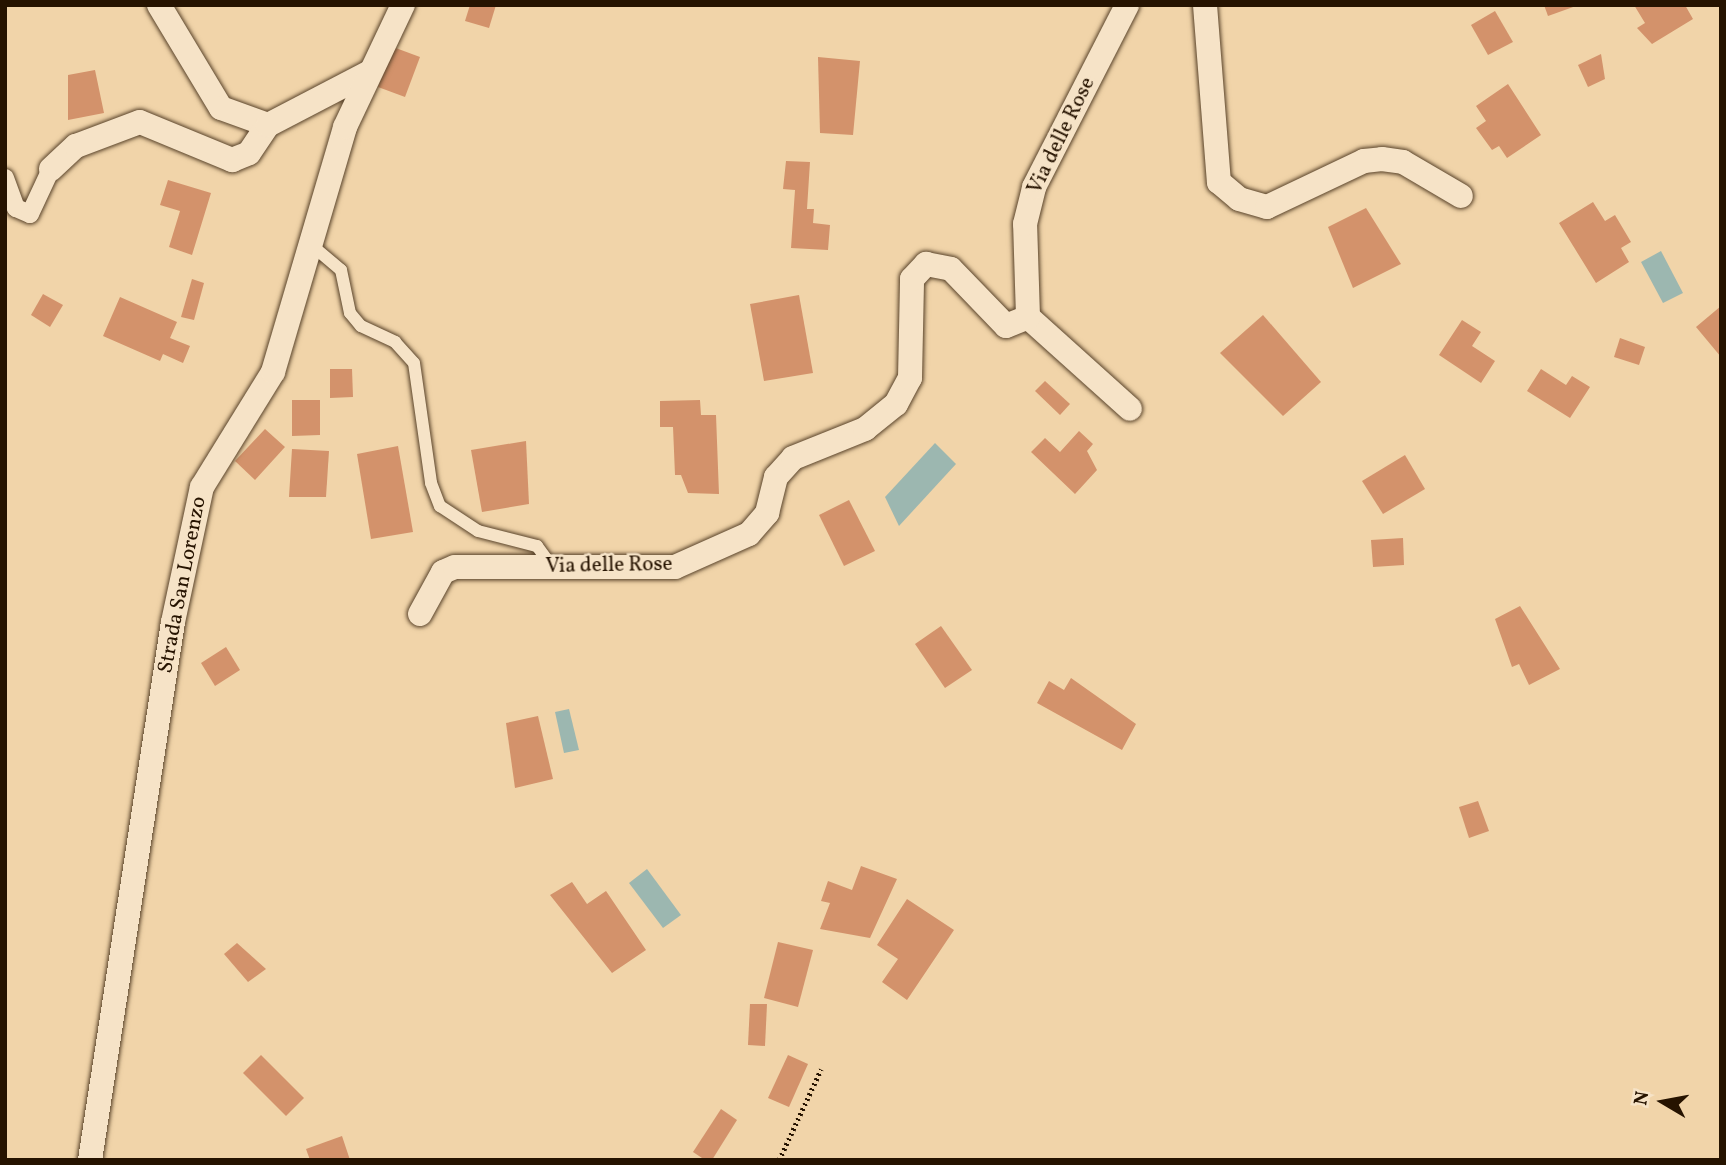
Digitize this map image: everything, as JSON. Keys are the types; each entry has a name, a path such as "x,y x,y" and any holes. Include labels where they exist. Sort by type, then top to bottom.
{"street":[{"path":"159,5 221,108 268,125"},
{"name":"Strada San Lorenzo","path":"90,1160 189,536 202,487 273,372 345,127 403,5"},
{"name":"Via delle Rose","path":"420,614 443,572 454,567 675,567 749,534 766,513 776,477 793,458 865,429 895,404 910,378 909,291 926,264 951,269 1006,326 1028,317 1025,224 1034,187 1128,5"},
{"path":"1205,5 1219,181 1239,199 1268,207 1364,161 1382,159 1403,162 1461,196"},
{"path":"5,178 16,208 30,214 51,169 93,137 140,122 232,160 249,153 268,125 370,72"},
{"path":"1028,317 1130,409"}],"lane":[{"path":"309,243 341,270 350,313 361,326 395,342 414,363 431,483 440,506 478,531 537,546 552,567"}],"path":[{"path":"779,1160 821,1069"}],"water":[{"path":"1661,251 1683,293 1663,303 1641,262"},
{"path":"935,443 956,464 899,526 885,497"},
{"path":"569,709 579,750 564,753 555,712"},
{"path":"647,869 681,915 663,928 629,883"}],"building":[{"path":"470,5 496,5 489,28 465,21"},
{"path":"1544,5 1575,5 1576,6 1548,16"},
{"path":"1634,5 1685,5 1693,19 1652,44 1637,28 1645,23"},
{"path":"1495,11 1513,42 1488,55 1471,25"},
{"path":"393,47 420,57 405,97 378,87"},
{"path":"1601,54 1605,79 1588,87 1578,65"},
{"path":"818,57 860,61 853,135 820,133"},
{"path":"95,70 104,113 68,120 68,75"},
{"path":"1508,84 1541,135 1507,158 1499,146 1492,150 1476,128 1486,121 1476,106"},
{"path":"786,161 810,162 807,209 814,209 813,223 830,225 828,250 791,248 795,190 783,189"},
{"path":"168,180 211,193 192,255 169,247 180,211 160,205"},
{"path":"1593,202 1605,221 1615,215 1631,242 1621,248 1629,262 1596,283 1559,223"},
{"path":"1366,208 1401,264 1353,288 1328,227"},
{"path":"192,279 204,283 194,320 181,317"},
{"path":"43,294 63,305 50,327 31,315"},
{"path":"799,295 813,373 764,381 750,304"},
{"path":"120,297 177,322 170,338 190,346 183,363 163,354 160,361 103,336"},
{"path":"1721,306 1721,357 1696,327"},
{"path":"1263,315 1321,382 1283,416 1220,353"},
{"path":"1462,320 1481,332 1472,346 1495,361 1481,383 1439,355"},
{"path":"1620,338 1645,347 1639,365 1614,357"},
{"path":"330,369 352,369 353,397 330,398"},
{"path":"1541,369 1566,385 1572,376 1590,387 1570,418 1527,391"},
{"path":"1045,381 1070,404 1060,415 1035,391"},
{"path":"292,400 320,400 320,435 292,436"},
{"path":"700,400 701,415 716,415 719,494 688,493 681,475 675,475 673,427 660,427 660,401"},
{"path":"265,429 285,447 255,480 235,461"},
{"path":"1079,431 1093,444 1087,451 1097,470 1075,494 1031,452 1045,438 1060,452"},
{"path":"526,441 529,504 482,512 471,450"},
{"path":"398,446 413,532 371,539 357,454"},
{"path":"292,449 329,451 326,497 289,497"},
{"path":"1405,455 1425,489 1383,514 1362,481"},
{"path":"849,500 875,551 844,566 819,515"},
{"path":"1403,538 1404,565 1373,567 1371,540"},
{"path":"1520,606 1560,669 1529,685 1519,664 1512,667 1495,619"},
{"path":"941,626 972,670 945,688 915,644"},
{"path":"226,647 240,670 215,686 201,663"},
{"path":"1071,678 1136,724 1122,750 1037,703 1049,681 1064,690"},
{"path":"538,716 553,779 515,788 506,723"},
{"path":"1478,801 1489,831 1469,838 1459,807"},
{"path":"861,866 897,879 870,938 820,929 830,903 821,901 828,881 852,890"},
{"path":"572,882 587,904 606,891 646,950 612,973 550,895"},
{"path":"907,899 954,930 907,1000 882,982 898,959 877,945"},
{"path":"778,942 813,950 798,1007 764,998"},
{"path":"237,943 266,969 248,982 224,954"},
{"path":"750,1004 767,1004 765,1046 748,1045"},
{"path":"261,1055 304,1098 286,1116 243,1073"},
{"path":"788,1055 808,1064 789,1107 768,1098"},
{"path":"721,1109 737,1120 712,1160 705,1160 693,1152"},
{"path":"342,1136 350,1160 310,1160 306,1149"}]}
